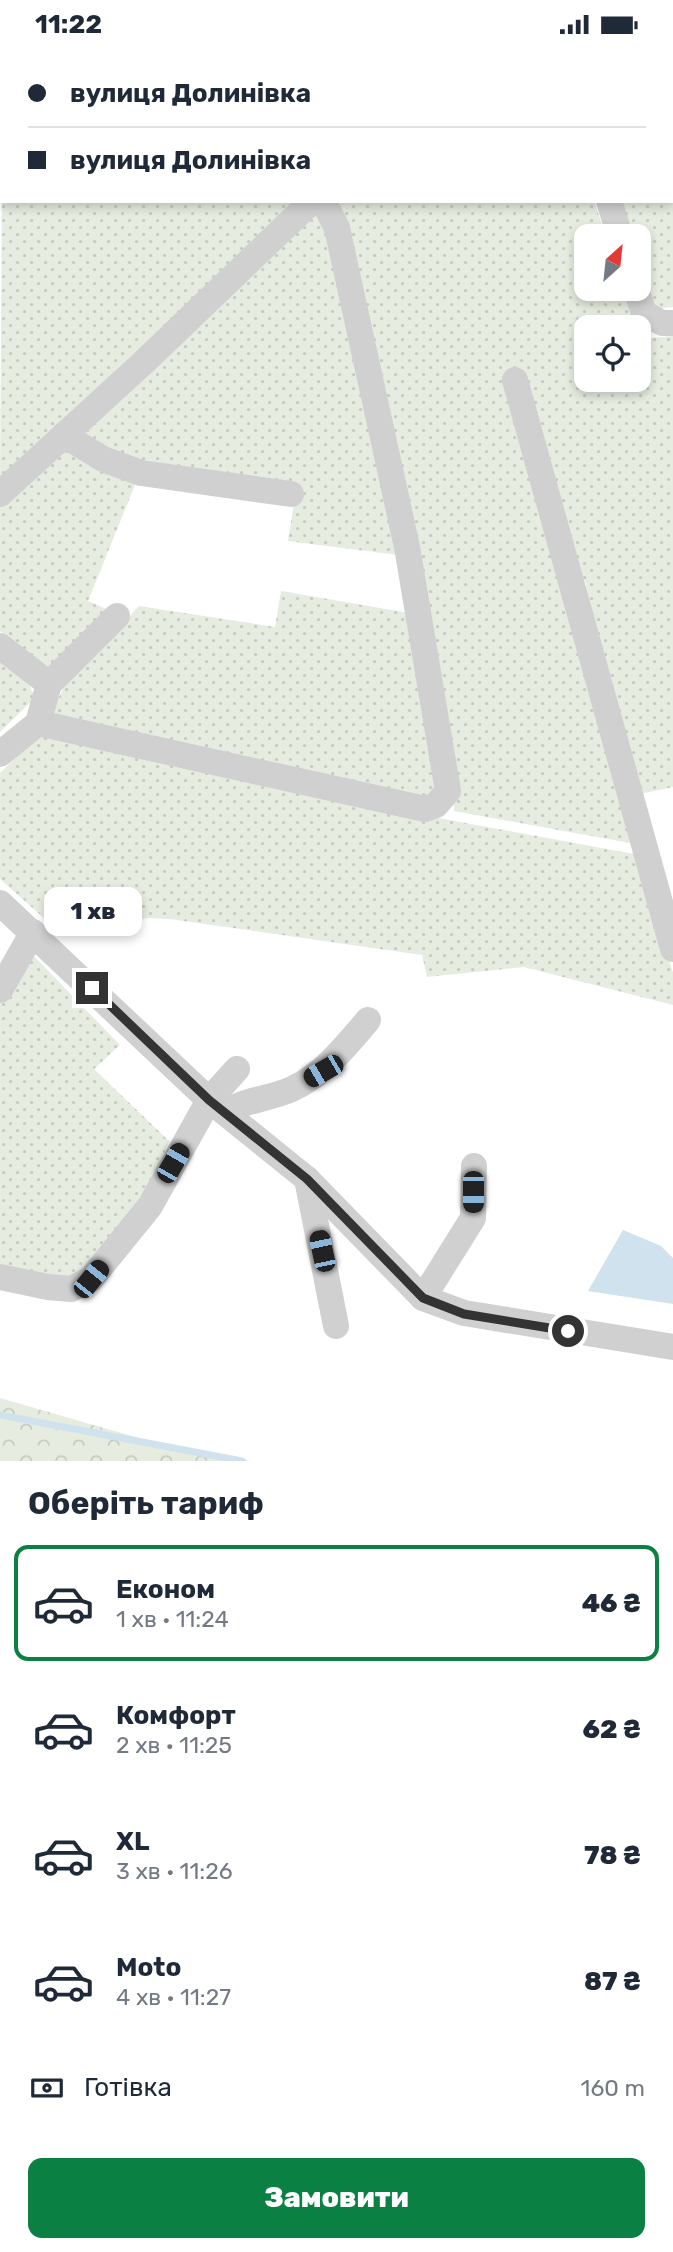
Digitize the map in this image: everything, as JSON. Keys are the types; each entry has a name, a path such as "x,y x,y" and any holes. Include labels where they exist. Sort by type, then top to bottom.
{"street":[{"path":"0,494 144,362 310,203"},
{"path":"37,723 425,809 436,804 448,790 407,547 337,228 324,203"},
{"path":"610,203 616,224"},
{"path":"640,301 644,313 662,323 673,323"},
{"path":"515,380 673,949"},
{"path":"64,435 103,459 141,473 291,494"},
{"path":"0,754 37,723 49,684 117,616"},
{"path":"0,646 49,684"},
{"path":"0,903 217,1106 307,1179 423,1298 464,1314 673,1347"},
{"path":"0,990 33,932"},
{"path":"217,1106 290,1090 323,1071 368,1020"},
{"path":"0,1277 71,1289 91,1279 150,1206 217,1106 237,1069"},
{"path":"423,1298 473,1217 474,1166"},
{"path":"307,1179 336,1326"}],"green space":[{"path":"2,203 297,203 0,484"},
{"path":"336,203 595,203 602,224 574,224 574,301 629,301 634,315 574,315 574,392 651,392 651,338 673,336 673,787 640,794 595,635 586,584 563,529 630,843 454,811 453,777"},
{"path":"615,203 673,203 673,307 653,309 650,301 651,224 621,224"},
{"path":"305,214 322,215 398,555 288,541 297,484 145,467 108,454 82,430"},
{"path":"59,447 137,480 88,601 111,611 49,675 0,631 0,505"},
{"path":"281,591 409,613 437,793 434,801 61,720 52,711 64,687 139,606 275,627"},
{"path":"0,658 26,677 35,698 0,732"},
{"path":"50,734 406,812 639,855 673,973 673,1005 524,967 427,977 422,955 170,919 149,918 55,928 0,879 0,773 34,740"},
{"path":"29,951 120,1045 94,1069 169,1141 147,1196 98,1259 63,1284 0,1271 0,1002"},
{"path":"0,1398 187,1452 252,1461 0,1461"}],"water":[{"path":"623,1230 661,1246 673,1258 673,1304 588,1291"}],"waterway":[{"path":"0,1415 242,1461"}],"route":[{"path":"92,988 209,1100 307,1179 423,1298 464,1314 568,1331"}]}
